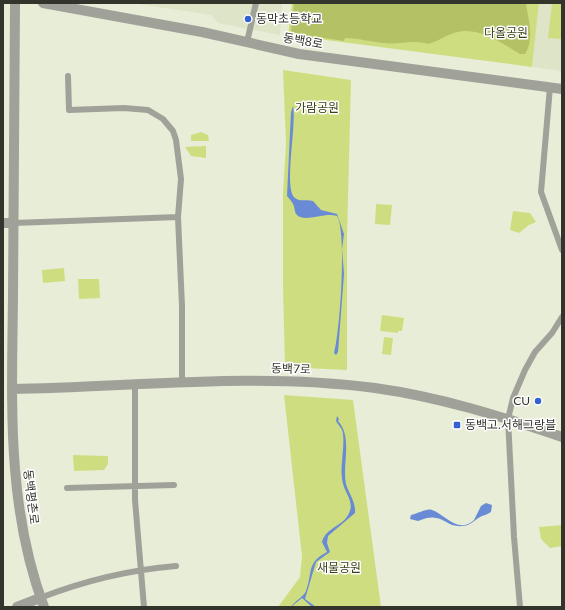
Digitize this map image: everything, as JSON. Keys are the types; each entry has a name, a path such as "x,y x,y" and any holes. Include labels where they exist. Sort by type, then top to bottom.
{"street":[{"name":"동백평촌로","path":"14,3 12,389 16,490 24,538 42,602"},
{"name":"동백8로","path":"43,3 247,42 299,54 562,89"},
{"path":"3,223 14,223"},
{"name":"동백7로","path":"12,389 182,382 270,381 375,388 446,401 562,437"},
{"path":"17,607 42,602"}],"lane":[{"path":"247,42 256,3"},
{"path":"68,76 69,110 124,108 148,110 156,114 168,124 176,140 181,179 178,217 182,306 182,382"},
{"path":"550,87 541,192 562,250"},
{"path":"14,223 178,217"},
{"path":"520,607 514,537 508,419 513,398 525,370 535,352 552,333 562,317"},
{"path":"134,385 135,487 138,548 142,569 144,607"},
{"path":"67,488 174,485"},
{"path":"42,602 81,582 142,569 176,566"}],"shaded area":[{"name":"동막초등학교","path":"131,3 282,3 280,35 218,23 211,15"},
{"path":"539,3 562,3 562,71 532,67"}],"green space":[{"name":"다올공원","path":"292,3 539,3 532,67 288,35"},
{"name":"다올공원","path":"294,3 526,3 530,28 530,42 525,54 520,54 488,36 471,31 454,33 428,44 417,42 383,43 350,38 345,38 344,41 298,34 291,31"},
{"path":"552,3 562,3 562,39 548,38"},
{"name":"가람공원","path":"283,70 351,80 347,238 347,370 285,367 283,193 286,144"},
{"path":"201,132 208,135 209,141 191,141 191,135"},
{"path":"206,146 206,158 191,156 185,147"},
{"path":"376,204 392,205 390,225 375,224"},
{"path":"513,211 530,213 536,222 529,225 519,233 510,230"},
{"path":"64,268 65,281 43,283 42,270"},
{"path":"78,279 99,279 100,298 79,299"},
{"path":"382,315 404,318 402,331 398,331 398,333 380,331"},
{"path":"384,337 393,338 391,355 382,354"},
{"name":"새물공원","path":"284,395 353,400 381,607 278,607 300,577 302,556"},
{"path":"73,455 108,456 108,464 104,470 74,471"},
{"path":"562,525 562,546 550,548 541,539 539,527"}],"water":[{"path":"293,106 294,115 290,170 292,192 297,199 313,201 321,210 337,214 344,234 342,249 340,225 337,216 326,215 310,218 300,217 296,214 293,203 287,196 291,112"},
{"path":"342,249 344,274 338,352 336,355 334,353 342,282"},
{"path":"337,416 345,435 346,484 353,502 355,513 328,536 327,543 330,552 316,562 305,599 316,607 312,607 302,598 291,607 306,591 313,564 320,556 327,552 322,542 324,537 347,517 351,506 342,481 343,432 336,421"},
{"path":"486,503 492,505 491,512 471,523 463,526 451,525 433,517 418,521 410,519 411,515 425,510 432,510 457,524 468,524 474,520 481,506"}],"place":[{"name":"동막초등학교","path":"248,19"},
{"name":"CU","path":"538,401"},
{"name":"동백고.서해그랑블","path":"457,425"}]}
